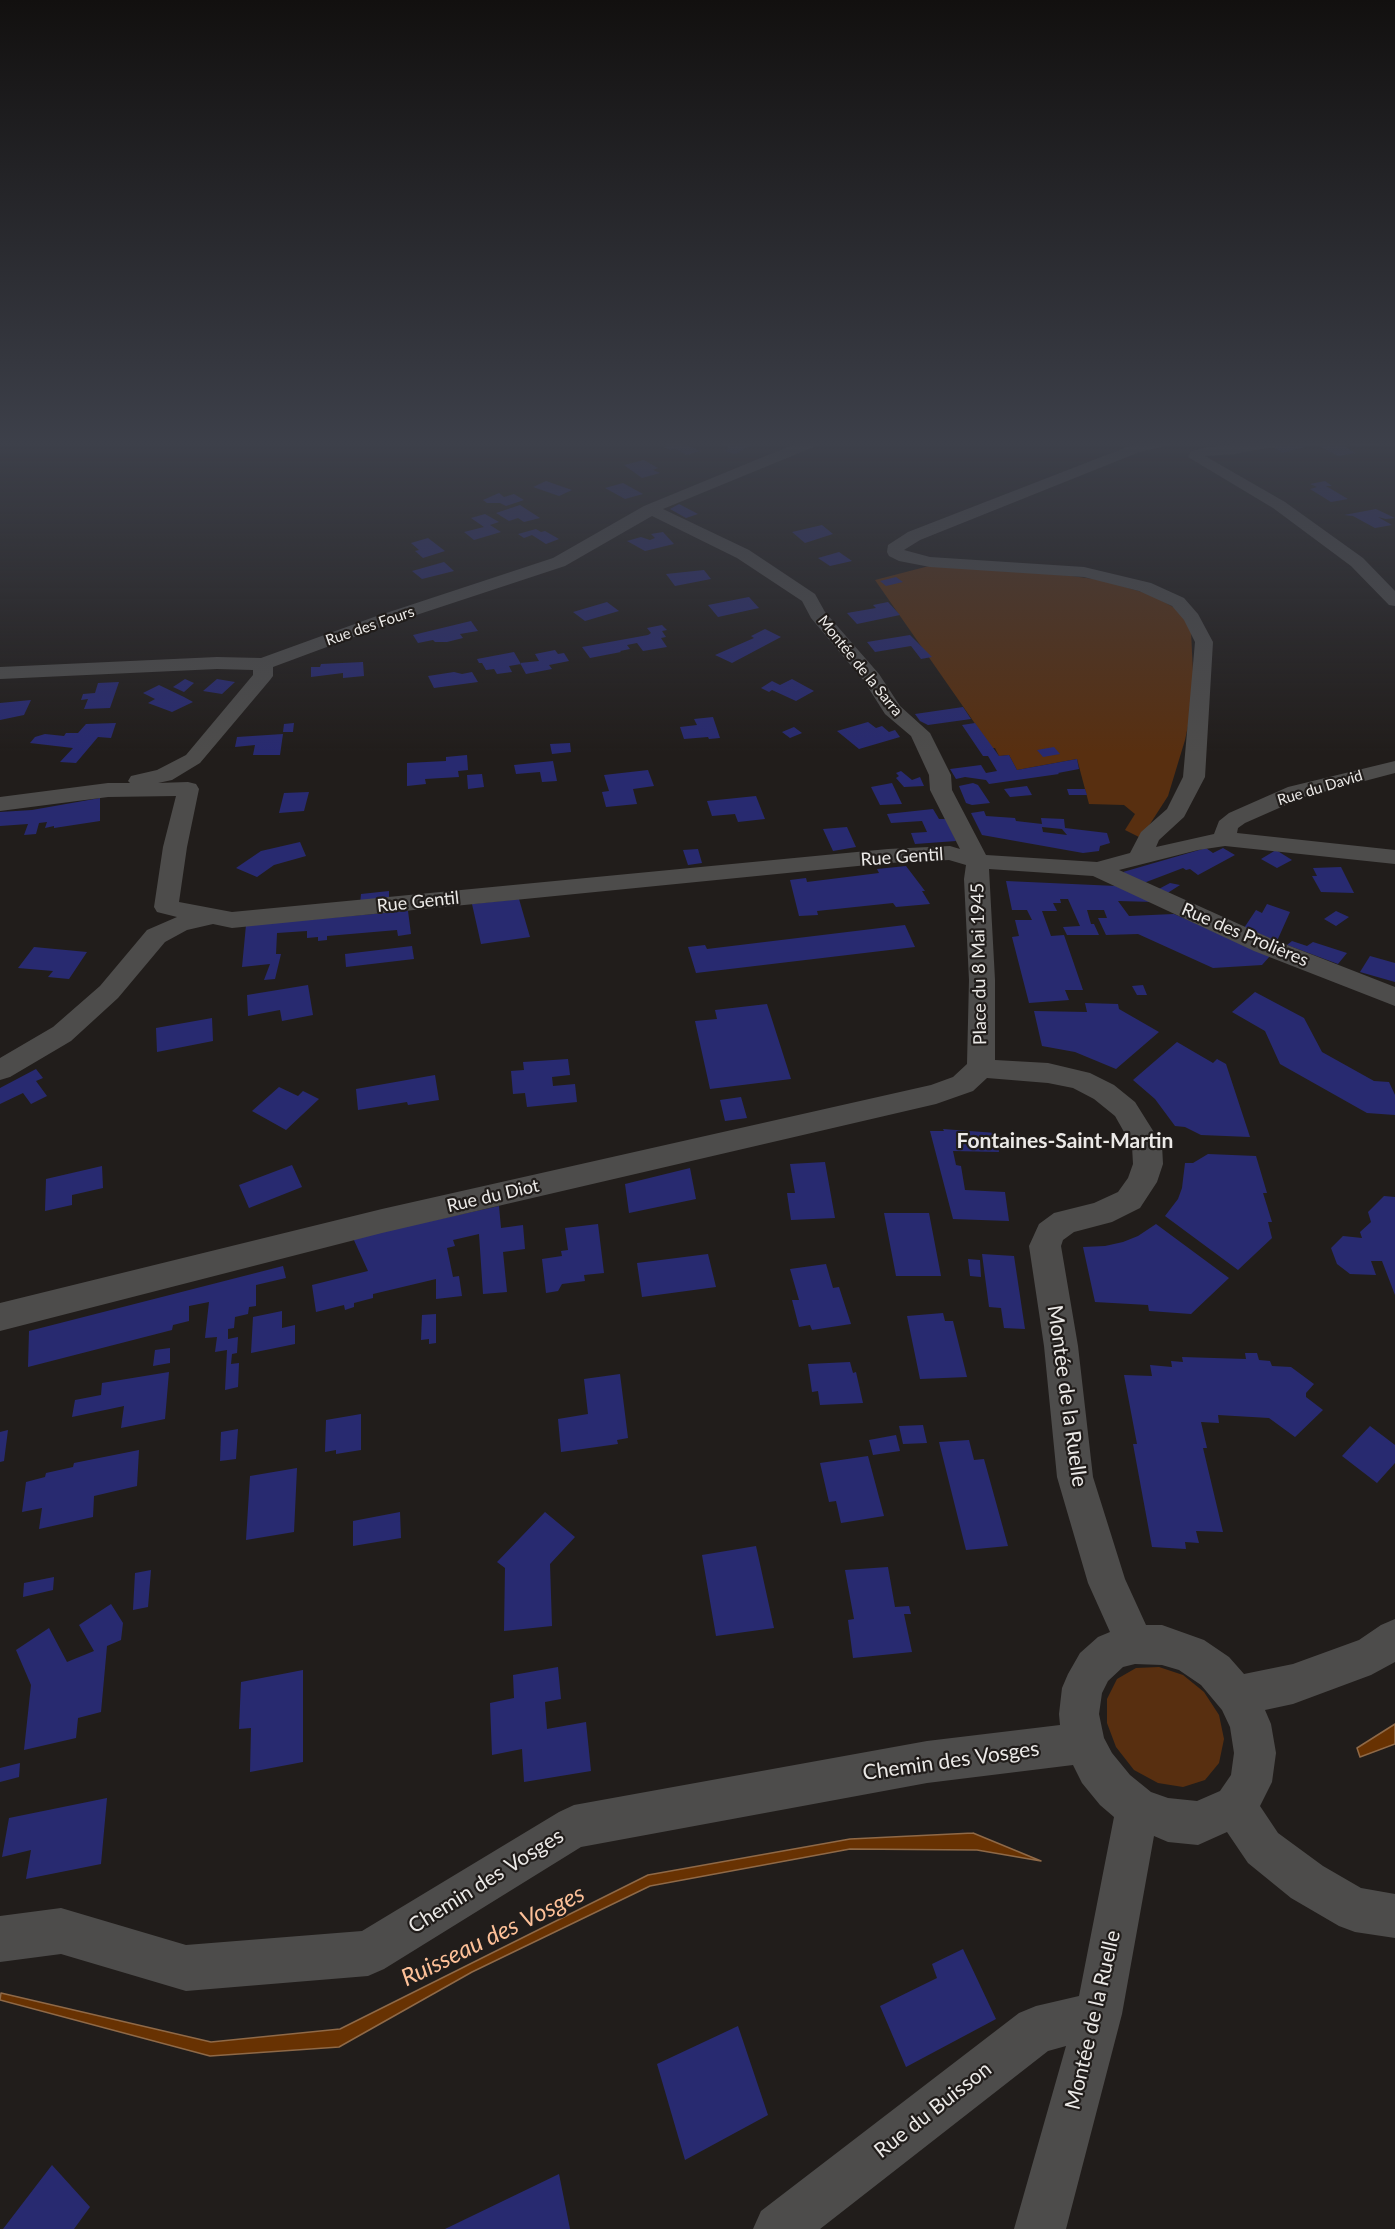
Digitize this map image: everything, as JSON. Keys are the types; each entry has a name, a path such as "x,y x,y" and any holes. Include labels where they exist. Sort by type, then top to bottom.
{"street":[{"name":"Rue des Fours","path":"0,673 217,663 263,664 380,621 559,562 588,545"},
{"name":"Montée de la Sarra","path":"724,545 742,554 809,598 817,614 872,678 892,710 920,733 940,775 941,790 978,861"},
{"path":"896,545 896,552 905,557 930,562 1084,572 1145,587 1178,602 1192,618 1204,642 1194,777 1176,812 1149,837 1138,860"},
{"path":"1334,545 1357,562 1395,601"},
{"path":"108,790 164,774 193,759 263,676 263,664"},
{"name":"Rue du David","path":"1225,839 1227,826 1237,818 1296,792 1395,767"},
{"name":"Rue Gentil","path":"0,804 108,790 188,789 175,847 166,907 232,920 888,856 950,853 978,861 1096,869"},
{"path":"1096,869 1197,843 1225,839 1395,857"},
{"name":"Place du 8 Mai 1945","path":"978,861 976,879 982,980 981,1067"},
{"name":"Rue des Prolières","path":"1096,869 1263,945 1395,997"},
{"path":"0,1070 62,1034 110,992 156,936 178,924 211,916"},
{"name":"Montée de la Ruelle","path":"981,1067 1000,1071 1048,1073 1080,1080 1104,1092 1125,1109 1147,1145 1148,1164 1142,1182 1129,1200 1101,1214 1065,1222 1050,1233 1045,1246 1061,1346 1075,1477 1107,1582 1136,1644"},
{"name":"Rue du Diot","path":"0,1317 382,1221 936,1094 963,1084 981,1067"},
{"path":"1236,1696 1293,1684 1371,1655 1395,1639"},
{"path":"1136,1644 1162,1645 1190,1654 1215,1671 1236,1696 1250,1724 1255,1753 1251,1782 1235,1806 1198,1823 1168,1820 1137,1808 1115,1790 1097,1768 1084,1743 1079,1714 1082,1688 1094,1666 1112,1651 1136,1644"},
{"name":"Chemin des Vosges","path":"0,1939 61,1931 186,1968 368,1953 574,1827 927,1762 1084,1743"},
{"path":"1235,1806 1263,1848 1307,1882 1355,1910 1395,1916"},
{"name":"Montée de la Ruelle","path":"1040,2229 1099,2014 1137,1808"},
{"name":"Rue du Buisson","path":"779,2229 1036,2030 1099,2014"}],"shaded area":[{"path":"929,566 1064,575 1101,580 1152,595 1180,611 1191,631 1192,707 1185,740 1168,796 1141,838 1125,830 1135,814 1124,805 1089,804 1077,759 1017,770 1009,755 999,756 995,748 992,748 875,580"},
{"path":"1159,1667 1183,1675 1204,1692 1219,1715 1224,1739 1219,1763 1205,1780 1183,1787 1158,1783 1134,1770 1116,1747 1107,1723 1107,1699 1117,1679 1136,1668"},
{"path":"1395,1724 1395,1744 1360,1757 1357,1748"},
{"path":"973,1833 1041,1861 977,1850 850,1849 650,1886 472,1972 339,2047 210,2056 0,2000 1,1993 211,2042 340,2029 648,1875 850,1839"}],"building":[{"path":"413,545 437,545 445,551 423,558 415,551 419,550"},
{"path":"634,545 670,545 645,551"},
{"path":"839,552 852,561 830,566 818,558"},
{"path":"444,562 454,571 422,579 412,571"},
{"path":"704,570 711,579 675,586 666,574"},
{"path":"896,577 903,582 886,586 880,581"},
{"path":"749,597 759,608 718,617 708,605"},
{"path":"607,602 619,611 585,621 573,612"},
{"path":"888,602 900,615 857,624 847,613 876,608 873,605"},
{"path":"471,621 478,631 460,634 463,638 447,642 433,640 418,643 413,635"},
{"path":"662,625 667,630 662,631 666,637 661,638 667,647 643,651 637,643 627,645 630,649 621,652 590,658 582,647 648,635 651,633 647,628"},
{"path":"765,629 781,637 732,663 715,655 754,638 751,636"},
{"path":"910,635 932,657 921,659 911,646 875,652 867,642"},
{"path":"555,650 558,654 564,653 569,661 549,665 552,669 526,674 520,663 539,661 535,654"},
{"path":"514,652 521,664 509,666 512,672 497,674 494,669 486,670 477,659"},
{"path":"363,662 364,676 343,678 343,673 311,677 311,667 320,667 321,664"},
{"path":"454,672 462,674 472,672 478,682 434,688 428,676"},
{"path":"185,679 194,683 184,692 173,687"},
{"path":"217,679 235,682 222,694 203,691"},
{"path":"792,679 814,691 796,701 772,690 769,692 761,688 772,681 780,685"},
{"path":"119,682 110,708 84,709 88,699 81,700 83,694 95,693 98,683"},
{"path":"159,685 193,702 172,712 148,703 155,699 143,693"},
{"path":"31,700 24,715 0,720 0,703"},
{"path":"963,707 971,719 928,725 920,721 915,714"},
{"path":"713,717 720,738 684,739 680,727 697,725 694,719"},
{"path":"868,722 876,728 882,726 889,732 895,730 900,737 859,749 837,731"},
{"path":"116,723 111,738 98,737 76,763 60,762 73,748 30,743 35,737 45,734 64,736 66,733 78,733 86,724"},
{"path":"294,723 293,732 283,732 284,724"},
{"path":"975,723 999,756 1009,755 1017,770 1077,759 1079,769 989,784 986,780 965,777 956,779 950,769 981,765 986,773 997,771 988,756 983,756 962,725"},
{"path":"794,727 802,733 790,738 782,732"},
{"path":"283,734 280,755 253,755 255,745 235,747 237,737"},
{"path":"570,743 571,752 552,754 550,744"},
{"path":"1054,747 1060,754 1043,757 1037,750"},
{"path":"467,755 468,770 458,771 459,777 425,779 426,784 407,786 407,763 446,761 446,757"},
{"path":"553,761 557,781 542,782 540,772 516,774 514,765"},
{"path":"648,770 654,786 633,789 637,804 606,807 602,792 609,791 604,775"},
{"path":"901,771 912,780 920,777 924,786 904,787 896,778 899,776 896,773"},
{"path":"482,774 484,787 468,789 467,775"},
{"path":"892,783 902,804 880,805 871,787"},
{"path":"973,783 978,785 990,803 972,805 966,803 959,786"},
{"path":"1027,786 1032,795 1010,797 1004,789"},
{"path":"1067,789 1085,789 1087,795 1069,795"},
{"path":"309,792 304,811 279,813 284,793"},
{"path":"756,796 765,819 738,822 735,814 712,816 707,801"},
{"path":"100,798 100,821 54,828 54,826 45,828 47,822 39,823 36,834 24,835 28,824 0,826 0,812 32,810"},
{"path":"933,809 939,819 946,819 956,841 915,844 911,833 927,832 922,821 891,823 887,814"},
{"path":"984,811 986,816 1015,818 1016,821 1042,824 1041,818 1064,819 1065,828 1107,833 1110,843 1100,846 1099,851 1083,853 982,835 971,813","holes":["1042,827 1062,829 1067,835 1043,832"]},
{"path":"847,827 856,847 833,851 823,829"},
{"path":"300,842 306,856 274,865 257,877 236,868 261,851"},
{"path":"1206,848 1213,853 1223,848 1235,855 1198,875 1190,869 1183,868 1141,884 1123,872"},
{"path":"698,849 702,863 688,865 683,850"},
{"path":"1276,850 1292,860 1277,868 1261,859"},
{"path":"906,866 925,891 922,891 930,904 896,907 893,903 817,911 818,915 799,916 790,880 806,878 807,882 879,873 877,869"},
{"path":"1341,867 1354,893 1321,892 1312,876 1317,876 1313,868"},
{"path":"1006,881 1116,886 1155,902 1118,901 1129,916 1174,914 1270,956 1262,965 1213,968 1138,934 1106,935 1098,918 1107,918 1104,910 1087,910 1091,924 1094,924 1099,935 1067,935 1063,927 1080,926 1068,899 1060,899 1061,903 1053,903 1057,911 1042,911 1051,936 1064,935 1083,990 1065,990 1069,1000 1029,1003 1012,937 1019,936 1015,920 1032,920 1027,910 1012,910"},
{"path":"1170,883 1180,885 1166,894 1157,890"},
{"path":"389,891 389,902 360,905 361,894"},
{"path":"519,899 530,937 481,944 472,904"},
{"path":"1267,904 1290,912 1277,941 1244,928 1256,910 1262,913"},
{"path":"408,911 411,934 398,936 397,930 327,936 327,940 318,941 318,937 307,938 307,931 277,933 276,954 281,954 275,979 264,980 270,964 242,967 246,925"},
{"path":"1336,911 1349,917 1336,926 1324,919"},
{"path":"905,925 915,947 696,973 688,947 705,945 707,949"},
{"path":"1292,941 1307,946 1313,942 1347,953 1338,964 1287,945"},
{"path":"412,946 414,959 346,967 345,954"},
{"path":"34,947 87,952 69,979 48,977 53,971 18,968"},
{"path":"1370,956 1395,963 1395,982 1360,972"},
{"path":"308,985 313,1015 282,1021 280,1010 248,1016 247,995"},
{"path":"1143,985 1147,995 1137,995 1132,986"},
{"path":"1255,992 1304,1018 1322,1052 1374,1081 1389,1082 1395,1095 1395,1115 1367,1113 1280,1064 1265,1031 1232,1012"},
{"path":"1085,1003 1118,1004 1119,1009 1159,1032 1116,1069 1075,1052 1042,1046 1034,1011 1087,1012"},
{"path":"767,1004 791,1079 710,1089 695,1021 717,1019 715,1010"},
{"path":"212,1018 213,1041 157,1052 156,1028"},
{"path":"1177,1042 1213,1063 1217,1059 1226,1064 1250,1137 1201,1135 1185,1127 1175,1126 1155,1099 1133,1080"},
{"path":"568,1059 570,1075 552,1077 553,1086 575,1084 577,1102 527,1107 525,1093 513,1094 511,1071 524,1070 523,1062"},
{"path":"36,1069 43,1078 36,1081 47,1096 31,1104 23,1093 0,1104 0,1088"},
{"path":"435,1075 439,1100 408,1105 407,1102 358,1110 356,1089"},
{"path":"279,1087 298,1096 303,1091 319,1099 286,1130 252,1111"},
{"path":"741,1097 747,1118 725,1121 720,1100"},
{"path":"943,1129 996,1133 999,1152 953,1151 956,1165 961,1166 965,1190 1005,1192 1009,1221 953,1219 930,1131 944,1131"},
{"path":"1208,1154 1256,1156 1267,1193 1263,1193 1272,1222 1268,1222 1272,1238 1238,1270 1165,1216 1178,1199 1182,1188 1185,1163 1193,1163"},
{"path":"825,1162 835,1218 791,1220 787,1193 795,1193 790,1164"},
{"path":"292,1165 302,1187 249,1208 239,1185"},
{"path":"102,1166 103,1188 72,1195 72,1205 45,1211 46,1179"},
{"path":"690,1168 696,1199 629,1213 625,1184"},
{"path":"1384,1196 1395,1197 1395,1295 1382,1261 1371,1261 1376,1275 1350,1274 1337,1264 1331,1248 1343,1236 1362,1238 1360,1232 1371,1222 1368,1212"},
{"path":"499,1206 501,1228 523,1225 525,1249 503,1252 507,1292 483,1294 479,1234 453,1240 455,1246 447,1248 453,1277 459,1276 462,1296 436,1299 436,1279 373,1294 373,1298 354,1303 354,1307 345,1310 344,1305 316,1312 312,1285 368,1271 353,1238"},
{"path":"884,1213 929,1213 941,1276 896,1276"},
{"path":"598,1224 604,1273 584,1275 585,1281 562,1284 558,1291 546,1293 542,1259 562,1256 561,1251 568,1250 565,1228"},
{"path":"1156,1224 1229,1278 1191,1314 1149,1311 1148,1305 1095,1302 1083,1247 1123,1242 1138,1236"},
{"path":"708,1254 716,1287 642,1297 637,1263"},
{"path":"982,1254 1014,1256 1025,1329 1004,1328 1001,1308 989,1307"},
{"path":"968,1259 980,1260 981,1277 970,1276"},
{"path":"826,1264 833,1288 839,1287 851,1324 812,1330 810,1325 799,1327 792,1300 799,1300 790,1269"},
{"path":"283,1266 286,1278 256,1285 256,1306 249,1307 248,1314 235,1317 234,1328 228,1329 228,1339 238,1337 237,1353 232,1354 231,1364 239,1363 238,1387 225,1390 227,1350 215,1352 217,1337 205,1338 209,1302 189,1306 189,1321 173,1325 172,1330 28,1367 29,1331"},
{"path":"282,1311 282,1328 295,1325 295,1344 251,1353 253,1317"},
{"path":"943,1313 945,1321 953,1321 967,1377 920,1379 907,1316"},
{"path":"436,1314 436,1343 429,1344 429,1339 421,1340 422,1315"},
{"path":"170,1348 170,1363 153,1366 155,1350"},
{"path":"1245,1353 1257,1353 1259,1360 1270,1361 1272,1366 1291,1367 1314,1384 1306,1393 1306,1397 1323,1410 1295,1437 1269,1418 1218,1415 1219,1423 1201,1422 1207,1448 1203,1448 1223,1532 1196,1531 1199,1543 1185,1542 1186,1549 1152,1547 1133,1444 1137,1444 1124,1375 1152,1376 1150,1365 1172,1367 1171,1361 1183,1362 1182,1357 1246,1359"},
{"path":"850,1362 853,1373 856,1372 863,1403 820,1405 818,1391 812,1392 808,1364"},
{"path":"169,1372 165,1419 121,1428 124,1406 72,1417 75,1400 101,1395 102,1383"},
{"path":"620,1374 628,1438 617,1440 618,1444 561,1452 558,1419 588,1414 584,1379"},
{"path":"361,1414 361,1450 336,1454 336,1450 325,1452 326,1420"},
{"path":"923,1425 927,1443 903,1444 899,1426"},
{"path":"1370,1426 1395,1445 1395,1463 1377,1483 1342,1456"},
{"path":"238,1429 236,1459 220,1461 221,1432"},
{"path":"8,1430 4,1461 0,1462 0,1432"},
{"path":"896,1435 900,1451 873,1455 869,1440"},
{"path":"969,1440 974,1460 984,1459 1008,1546 966,1550 939,1442"},
{"path":"139,1450 137,1486 94,1496 93,1517 39,1529 42,1508 22,1512 26,1482 45,1477 46,1473 73,1467 74,1463"},
{"path":"868,1456 884,1516 841,1523 836,1501 829,1502 820,1463"},
{"path":"297,1468 294,1532 246,1540 250,1476"},
{"path":"400,1512 401,1538 353,1546 353,1521"},
{"path":"545,1512 575,1537 550,1564 552,1626 504,1631 505,1568 497,1562"},
{"path":"756,1546 774,1628 716,1636 702,1555"},
{"path":"888,1567 895,1607 909,1606 911,1614 904,1614 912,1652 853,1658 848,1620 854,1619 845,1570"},
{"path":"151,1570 148,1607 133,1610 135,1573"},
{"path":"54,1577 53,1590 23,1597 24,1583"},
{"path":"111,1604 123,1623 121,1640 107,1646 101,1712 78,1718 76,1738 24,1750 31,1685 16,1650 49,1628 67,1662 94,1651 79,1625"},
{"path":"558,1667 561,1699 545,1702 547,1729 586,1722 591,1771 524,1782 522,1749 492,1755 490,1703 514,1698 513,1675"},
{"path":"303,1670 303,1762 250,1772 251,1728 239,1729 241,1682"},
{"path":"20,1763 19,1777 0,1782 0,1768"},
{"path":"107,1798 101,1864 26,1879 31,1850 2,1857 9,1818"},
{"path":"963,1949 996,2019 906,2067 880,2006 937,1978 932,1964"},
{"path":"738,2026 768,2115 685,2160 657,2064"},
{"path":"52,2165 90,2207 74,2229 3,2229"},
{"path":"559,2174 570,2229 445,2229"}],"district":[{"name":"Fontaines-Saint-Martin","path":"1065,1141"}],"water label":[{"name":"Ruisseau des Vosges","path":"493,1936"}]}
